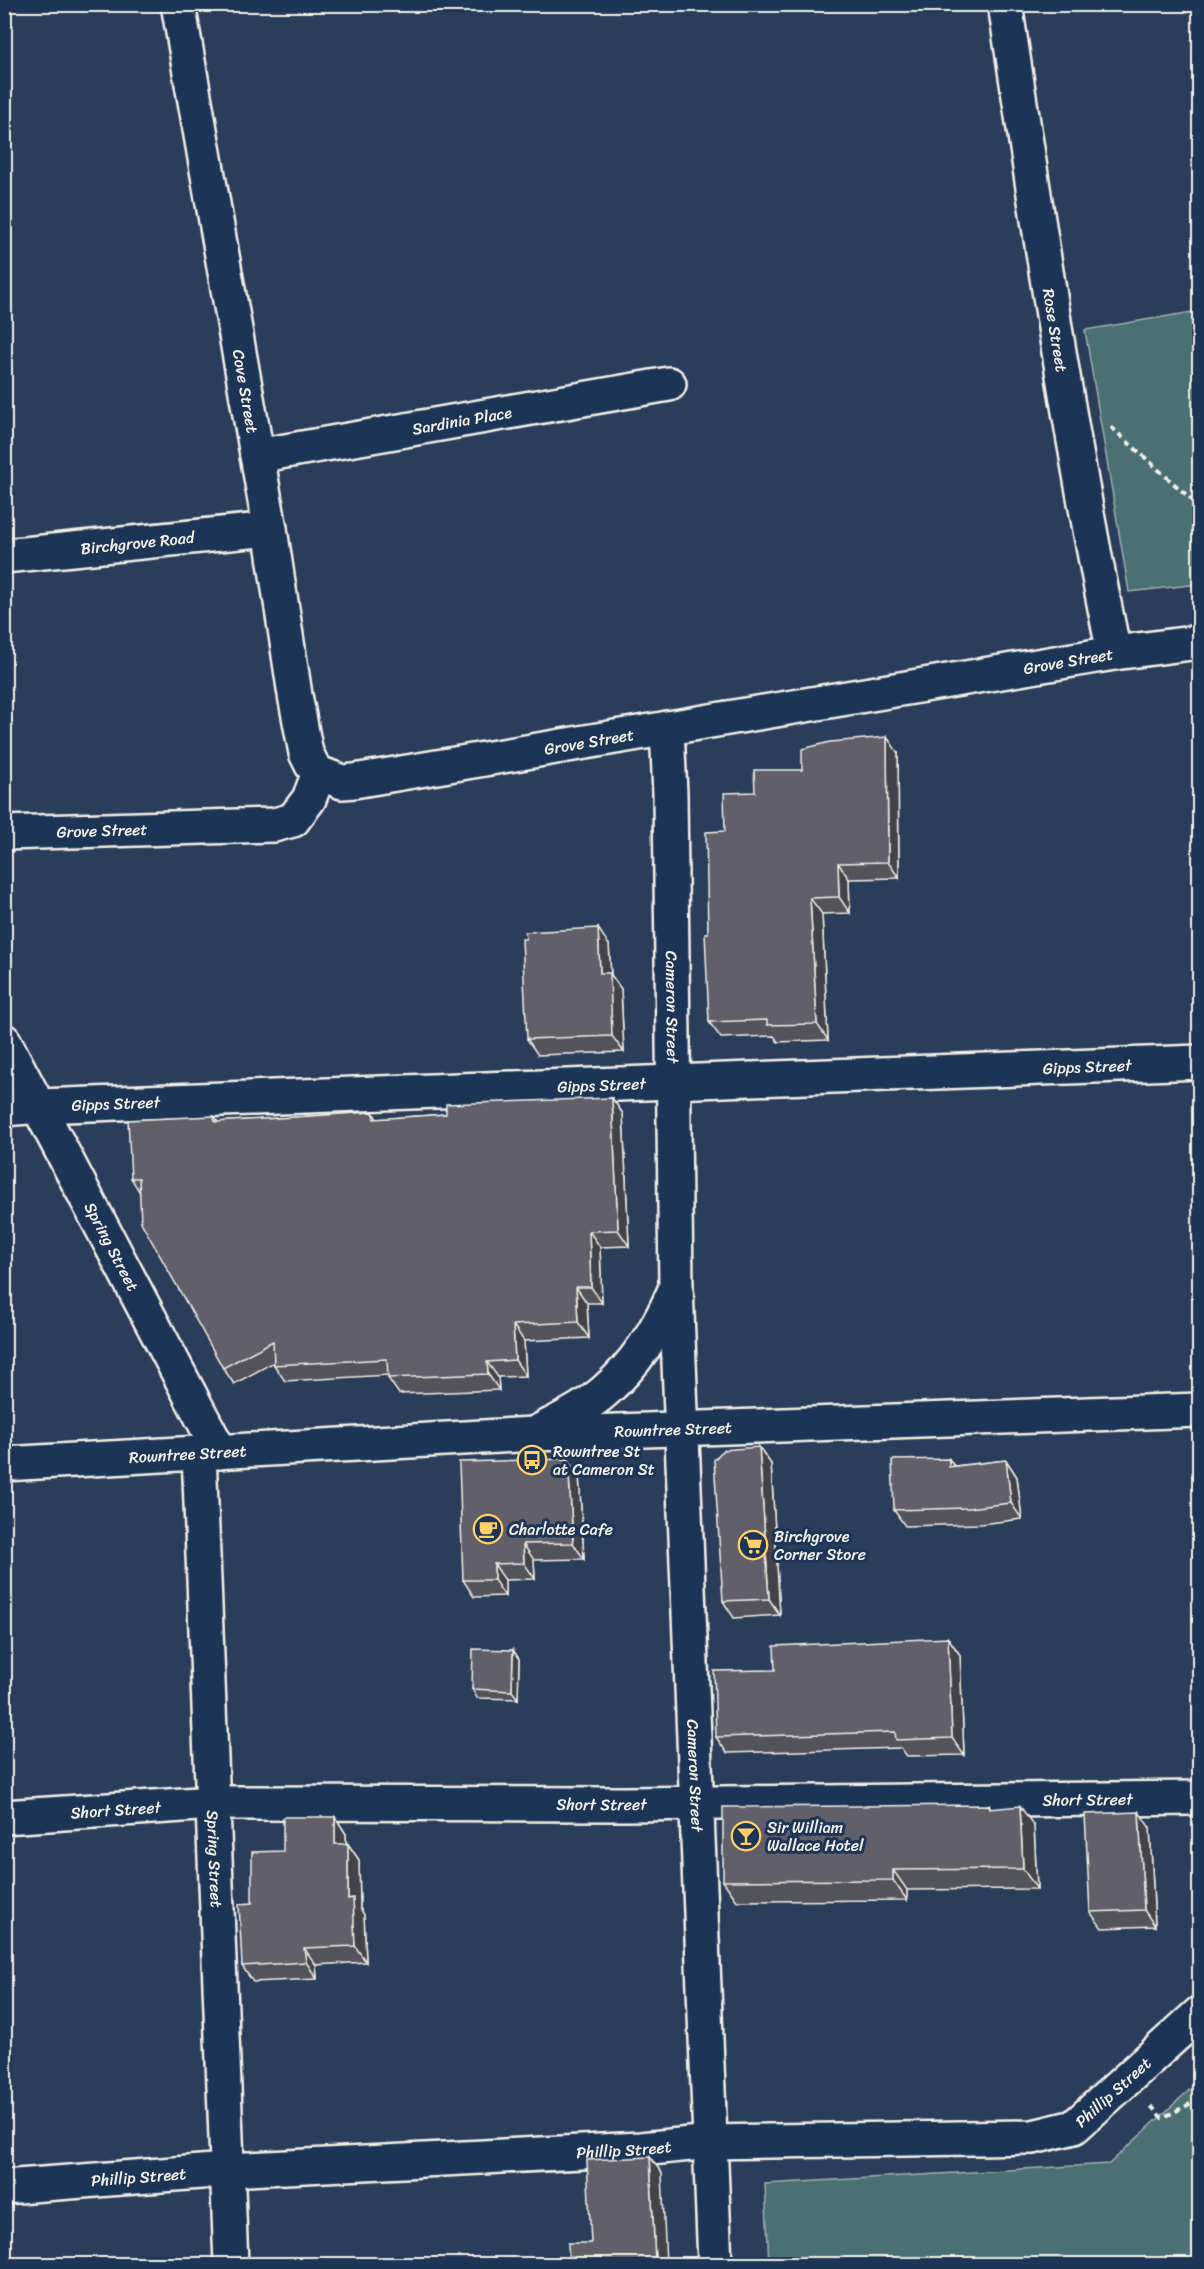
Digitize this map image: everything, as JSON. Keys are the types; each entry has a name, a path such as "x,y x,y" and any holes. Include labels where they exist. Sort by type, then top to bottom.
{"street":[{"name":"Cove Street","path":"178,4 270,529 295,695 309,760 319,773"},
{"name":"Rose Street","path":"1005,4 1042,242 1099,580 1114,653"},
{"name":"Sardinia Place","path":"257,456 669,384"},
{"name":"Birchgrove Road","path":"4,556 270,529"},
{"name":"Grove Street","path":"4,833 274,825 293,820 309,799 319,773 342,782 354,781 1114,653 1200,642"},
{"name":"Cameron Street","path":"667,728 670,794 676,1287 715,2265"},
{"name":"Spring Street","path":"4,1041 39,1106 210,1452 213,1803 231,2265"},
{"name":"Gipps Street","path":"4,1109 674,1080 1200,1062"},
{"name":"Cameron Street","path":"534,1434 596,1398 625,1371 650,1341 676,1287"},
{"name":"Rowntree Street","path":"4,1464 534,1434 1200,1410"},
{"name":"Short Street","path":"4,1817 213,1803 433,1804 1200,1798"},
{"name":"Phillip Street","path":"4,2187 227,2170 629,2150 710,2142 1033,2137 1074,2127 1200,2013"}],"path":[{"path":"1107,423 1200,507"}],"green space":[{"path":"1199,311 1199,584 1129,592 1085,330"},
{"path":"1199,2081 1199,2264 769,2264 765,2184 1109,2164"}],"building":[{"path":"887,737 888,862 838,863 839,897 810,898 817,1024 767,1025 767,1020 709,1022 705,933 708,933 706,832 725,831 724,793 755,792 754,770 802,770 802,749 830,742"},
{"path":"598,928 600,973 610,973 612,1036 527,1039 522,939 526,939 525,932"},
{"path":"612,1098 618,1230 589,1231 591,1287 576,1287 578,1322 513,1325 515,1360 487,1362 488,1374 388,1378 387,1359 274,1365 273,1341 223,1368 141,1222 139,1178 131,1178 128,1120 214,1116 215,1122 373,1112 374,1119 446,1114 446,1104"},
{"name":"Birchgrove Corner Store","path":"759,1447 769,1599 723,1601 714,1460 723,1450"},
{"path":"568,1459 573,1543 523,1544 524,1563 494,1564 494,1580 463,1580 459,1462"},
{"path":"949,1459 949,1467 1006,1460 1011,1503 968,1508 894,1510 892,1460"},
{"path":"948,1638 952,1738 896,1740 895,1732 716,1737 714,1671 775,1670 774,1646"},
{"path":"473,1649 513,1650 512,1691 472,1689"},
{"path":"989,1805 989,1809 1020,1806 1023,1869 893,1870 893,1880 723,1881 723,1807"},
{"path":"1139,1812 1144,1910 1090,1912 1085,1814"},
{"path":"283,1817 335,1817 335,1844 348,1844 348,1899 353,1898 355,1946 304,1948 306,1962 242,1966 239,1904 252,1903 252,1852 283,1851"},
{"path":"650,2157 655,2261 659,2261 659,2265 569,2265 568,2243 591,2243 587,2160"}],"place":[{"name":"Rowntree St at Cameron St","path":"532,1460"},
{"name":"Charlotte Cafe","path":"488,1529"},
{"name":"Birchgrove Corner Store","path":"753,1545"},
{"name":"Sir William Wallace Hotel","path":"746,1836"}]}
